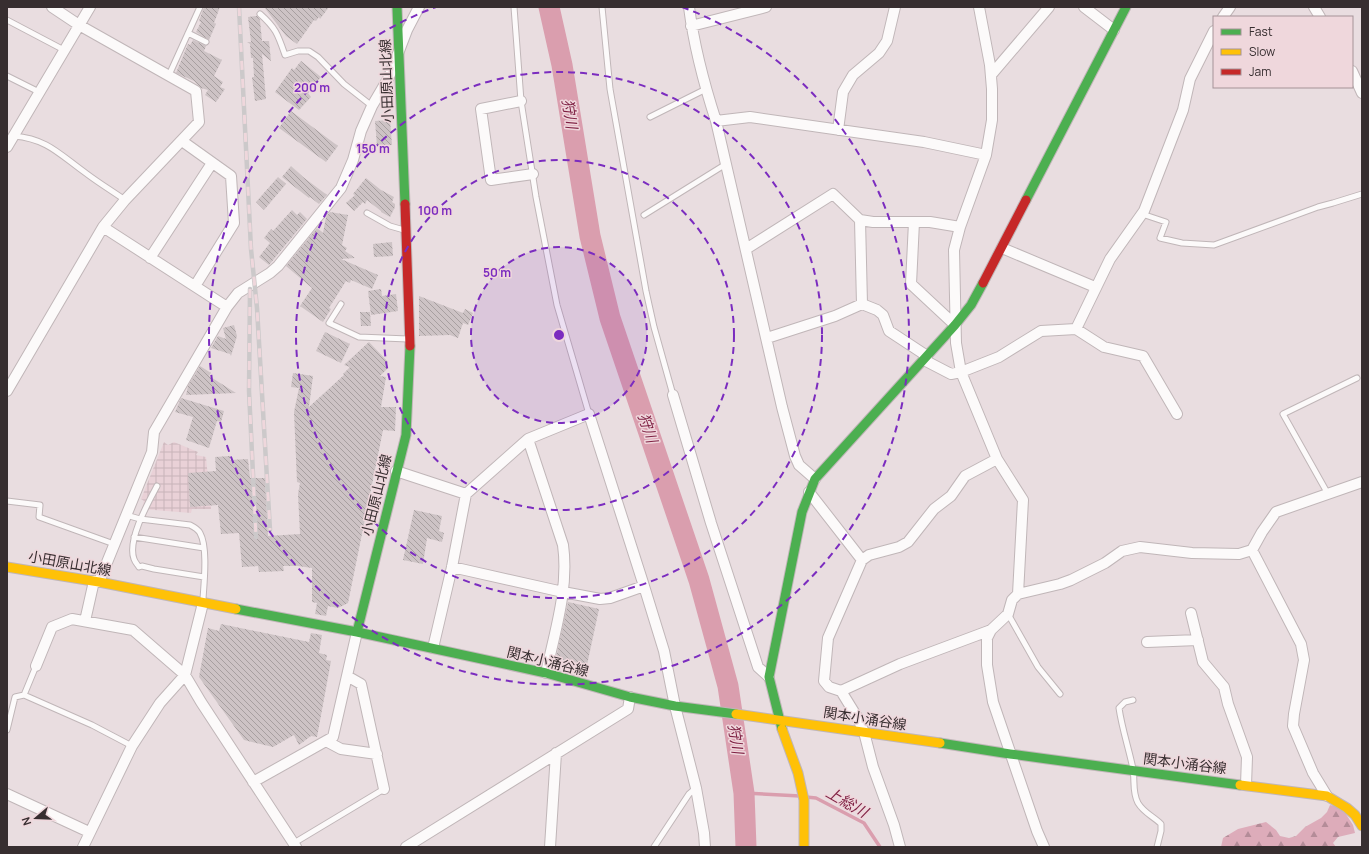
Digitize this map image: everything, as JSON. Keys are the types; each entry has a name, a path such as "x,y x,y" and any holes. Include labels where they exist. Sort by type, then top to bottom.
{"main road":[{"name":"小田原山北線","path":"7,567 96,582 357,632 406,435 410,339 397,7"},
{"path":"804,847 805,817 798,773 779,719 769,677 802,512 809,492 815,479 926,358 971,305 1126,7"},
{"name":"関本小涌谷線","path":"357,632 546,673 630,697 678,706 779,719 1010,754 1327,796 1346,806 1361,821"}],"street":[{"path":"7,391 103,227 125,200 199,122 196,91 80,25 52,7"},
{"path":"7,147 90,7"},
{"path":"85,621 96,582 114,544 152,452 154,432 227,307 238,293 270,273 278,266 341,188 353,160 361,131 372,106 389,77 407,30 419,7"},
{"path":"689,7 706,89 716,121 782,407 795,456 799,465 815,479"},
{"path":"692,26 766,7"},
{"path":"838,130 843,92 853,75 879,53 887,41 895,7"},
{"path":"978,7 991,75 992,120 986,155 960,227 954,250 956,343 962,372 997,458 1023,500 1018,594"},
{"path":"991,75 1049,7"},
{"path":"1084,7 1114,30"},
{"path":"1224,16 1230,7"},
{"path":"1314,7 1319,16"},
{"path":"1076,329 1095,287 1110,259 1144,211 1183,110 1190,79 1213,33"},
{"path":"1353,73 1362,93"},
{"path":"521,101 481,110 491,180 533,174"},
{"path":"716,121 750,117 924,142 986,155"},
{"path":"182,141 231,176 234,223 195,286"},
{"path":"150,258 212,162"},
{"path":"746,249 833,194 860,220 874,222 930,222 960,227"},
{"path":"860,220 862,304"},
{"path":"914,222 911,284 955,325"},
{"path":"103,227 227,307"},
{"path":"1002,248 1095,287"},
{"path":"767,338 836,316 862,304 877,310 883,315 889,331 951,374 962,372 999,357 1041,331 1076,329 1104,347 1143,356 1177,414"},
{"path":"673,395 711,523 758,667 769,677"},
{"path":"433,648 452,566 466,494 528,439 589,414 664,651 696,788 705,847"},
{"path":"528,439 563,545 565,559 563,592 546,673"},
{"path":"900,847 894,825 873,767 864,732 857,717 841,691 829,687 824,681 828,638 862,560 869,555 899,547 908,542 934,509 951,496 965,476 997,458"},
{"path":"396,471 466,494"},
{"path":"1044,847 1037,831 993,702 987,665 987,638 991,630 1008,614 1012,600 1018,594 1071,580 1105,563 1122,551 1140,547 1192,552 1240,554 1252,550 1276,512 1362,483"},
{"path":"809,492 862,560"},
{"path":"1252,550 1301,644 1304,660 1293,726 1313,773 1327,796"},
{"path":"452,566 563,592 600,599 610,598 644,586"},
{"path":"83,847 132,746 160,703 185,675 203,603"},
{"path":"1190,613 1203,662 1224,687 1228,704 1248,757 1246,785"},
{"path":"36,666 52,627 72,619 133,630 185,675 201,702 295,845"},
{"path":"841,691 900,664 991,630"},
{"path":"254,782 333,737 357,632"},
{"path":"1148,642 1198,640"},
{"path":"347,676 361,684 384,789"},
{"path":"406,847 628,709 630,697"},
{"path":"326,741 341,749 377,754"},
{"path":"550,847 556,753"},
{"path":"7,794 90,832"}],"lane":[{"path":"170,75 200,7"},
{"path":"514,7 521,101 557,305 589,414"},
{"path":"602,7 610,89 642,270 654,327 673,395"},
{"path":"260,14 270,22 276,31 285,55 298,51 309,52 318,57 344,84 372,106"},
{"path":"7,20 64,50"},
{"path":"188,33 206,42"},
{"path":"7,76 39,92"},
{"path":"650,117 706,89"},
{"path":"14,136 27,137 41,141 50,146 125,200"},
{"path":"644,215 726,164"},
{"path":"1142,214 1166,222 1160,238 1182,243 1214,245 1318,206 1333,204 1362,194"},
{"path":"367,213 390,226 405,230"},
{"path":"341,304 329,323 360,337 410,339"},
{"path":"1328,494 1283,414 1357,378"},
{"path":"157,486 140,519 134,538 132,552 134,560 139,567 142,566 204,576"},
{"path":"7,501 40,505 39,517 114,544"},
{"path":"126,515 140,519 190,525 196,528 200,533 204,548 203,603"},
{"path":"134,538 204,548"},
{"path":"1008,614 1038,667 1060,694"},
{"path":"24,695 36,666"},
{"path":"7,730 15,697 24,695 92,725 132,746"},
{"path":"1133,700 1125,702 1119,708 1133,770 1134,789 1138,802 1146,813 1161,824 1157,847"},
{"path":"654,847 689,794 696,788"},
{"path":"295,845 384,789"}],"shaded area":[{"path":"164,442 168,445 174,442 198,452 196,455 206,457 211,509 192,509 191,513 142,509 144,501 141,499"}],"green space":[{"path":"1330,805 1342,808 1353,825 1355,833 1338,837 1333,843 1336,847 1221,847 1223,838 1238,829 1266,822 1276,830 1280,836 1289,838 1296,836 1305,827 1321,818 1327,812"}],"building":[{"path":"204,7 220,7 214,23 216,24 209,40 196,32 201,22 199,21"},
{"path":"264,7 329,7 320,19 319,17 316,21 314,20 297,44 286,36"},
{"path":"257,16 260,20 262,41 269,41 271,61 262,54 266,99 255,101 252,77 254,77 253,58 251,58 250,44 247,42 251,42 248,17"},
{"path":"193,40 206,46 204,51 222,60 214,76 223,82 220,87 225,89 216,102 205,95 208,90 201,88 194,81 176,73 188,44 190,45"},
{"path":"301,61 321,77 308,93 311,97 299,110 275,92 292,68 294,70"},
{"path":"291,111 338,146 326,162 279,128"},
{"path":"390,120 392,145 377,146 375,121"},
{"path":"291,166 327,195 319,204 282,177"},
{"path":"278,177 286,184 264,210 256,202"},
{"path":"366,178 381,190 394,197 392,202 395,204 395,207 390,217 381,212 367,200 365,204 363,202 354,211 346,203 355,195 353,194"},
{"path":"292,210 297,215 300,212 307,219 269,265 259,257 270,243 264,238 271,229 273,231"},
{"path":"330,212 348,215 342,245 347,248 345,251 355,258 341,259 378,275 372,289 351,280 350,283 346,281 329,308 331,309 323,322 300,306 312,288 286,266 317,228 323,233 326,217"},
{"path":"392,242 393,256 374,257 373,244"},
{"path":"381,289 382,296 396,294 398,311 371,315 368,291"},
{"path":"419,296 463,313 465,309 473,313 468,325 463,323 458,338 450,335 419,336"},
{"path":"360,312 370,312 371,326 361,326"},
{"path":"234,325 237,336 231,356 230,354 211,348 218,336 226,339 223,328"},
{"path":"325,332 350,344 341,363 316,351"},
{"path":"369,342 388,362 385,365 388,368 380,376 386,377 381,407 396,407 395,431 383,430 348,603 338,608 328,606 326,616 315,614 317,603 312,602 312,568 283,566 284,571 259,572 258,566 242,567 239,533 221,534 218,505 190,507 188,473 216,471 215,457 230,456 230,460 248,459 250,478 265,478 268,536 300,534 298,494 300,483 297,482 294,412 299,388 291,387 293,373 313,376 309,407 344,375 343,374 350,367 344,365"},
{"path":"200,366 211,373 209,376 236,393 186,395 188,386"},
{"path":"181,398 224,411 221,422 217,421 209,448 186,440 193,417 175,412"},
{"path":"414,510 442,516 439,531 444,533 442,542 427,538 423,564 403,560"},
{"path":"568,602 599,609 587,665 556,658"},
{"path":"221,624 309,642 311,633 322,635 319,653 327,655 326,660 331,661 317,737 311,736 299,745 294,735 273,747 244,740 199,677 208,628 219,631"}],"waterway":[{"name":"狩川","path":"549,7 562,65 590,236 610,318 699,580 728,686 744,793 746,847"},
{"name":"上総川","path":"744,793 800,796"},
{"name":"上総川","path":"806,797 816,798 864,823 880,847"}],"railway":[{"path":"239,7 251,249 257,308 270,530"},
{"path":"250,289 249,391 256,537"}],"traffic: fast":[{"path":"397,7 405,204"},
{"path":"1026,200 1126,7"},
{"path":"782,729 769,677 802,512 815,479 955,325 971,305 983,283"},
{"path":"236,609 357,632 406,435 410,346"},
{"path":"357,632 546,673 630,697 675,706 736,714"},
{"path":"940,743 1240,785"}],"traffic: slow":[{"path":"7,567 99,582 236,609"},
{"path":"736,714 940,743"},
{"path":"782,729 798,773 804,800 804,847"},
{"path":"1240,785 1327,796 1347,808 1355,815 1362,826"}],"traffic: jam":[{"path":"983,283 1026,200"},
{"path":"405,204 410,346"}]}
